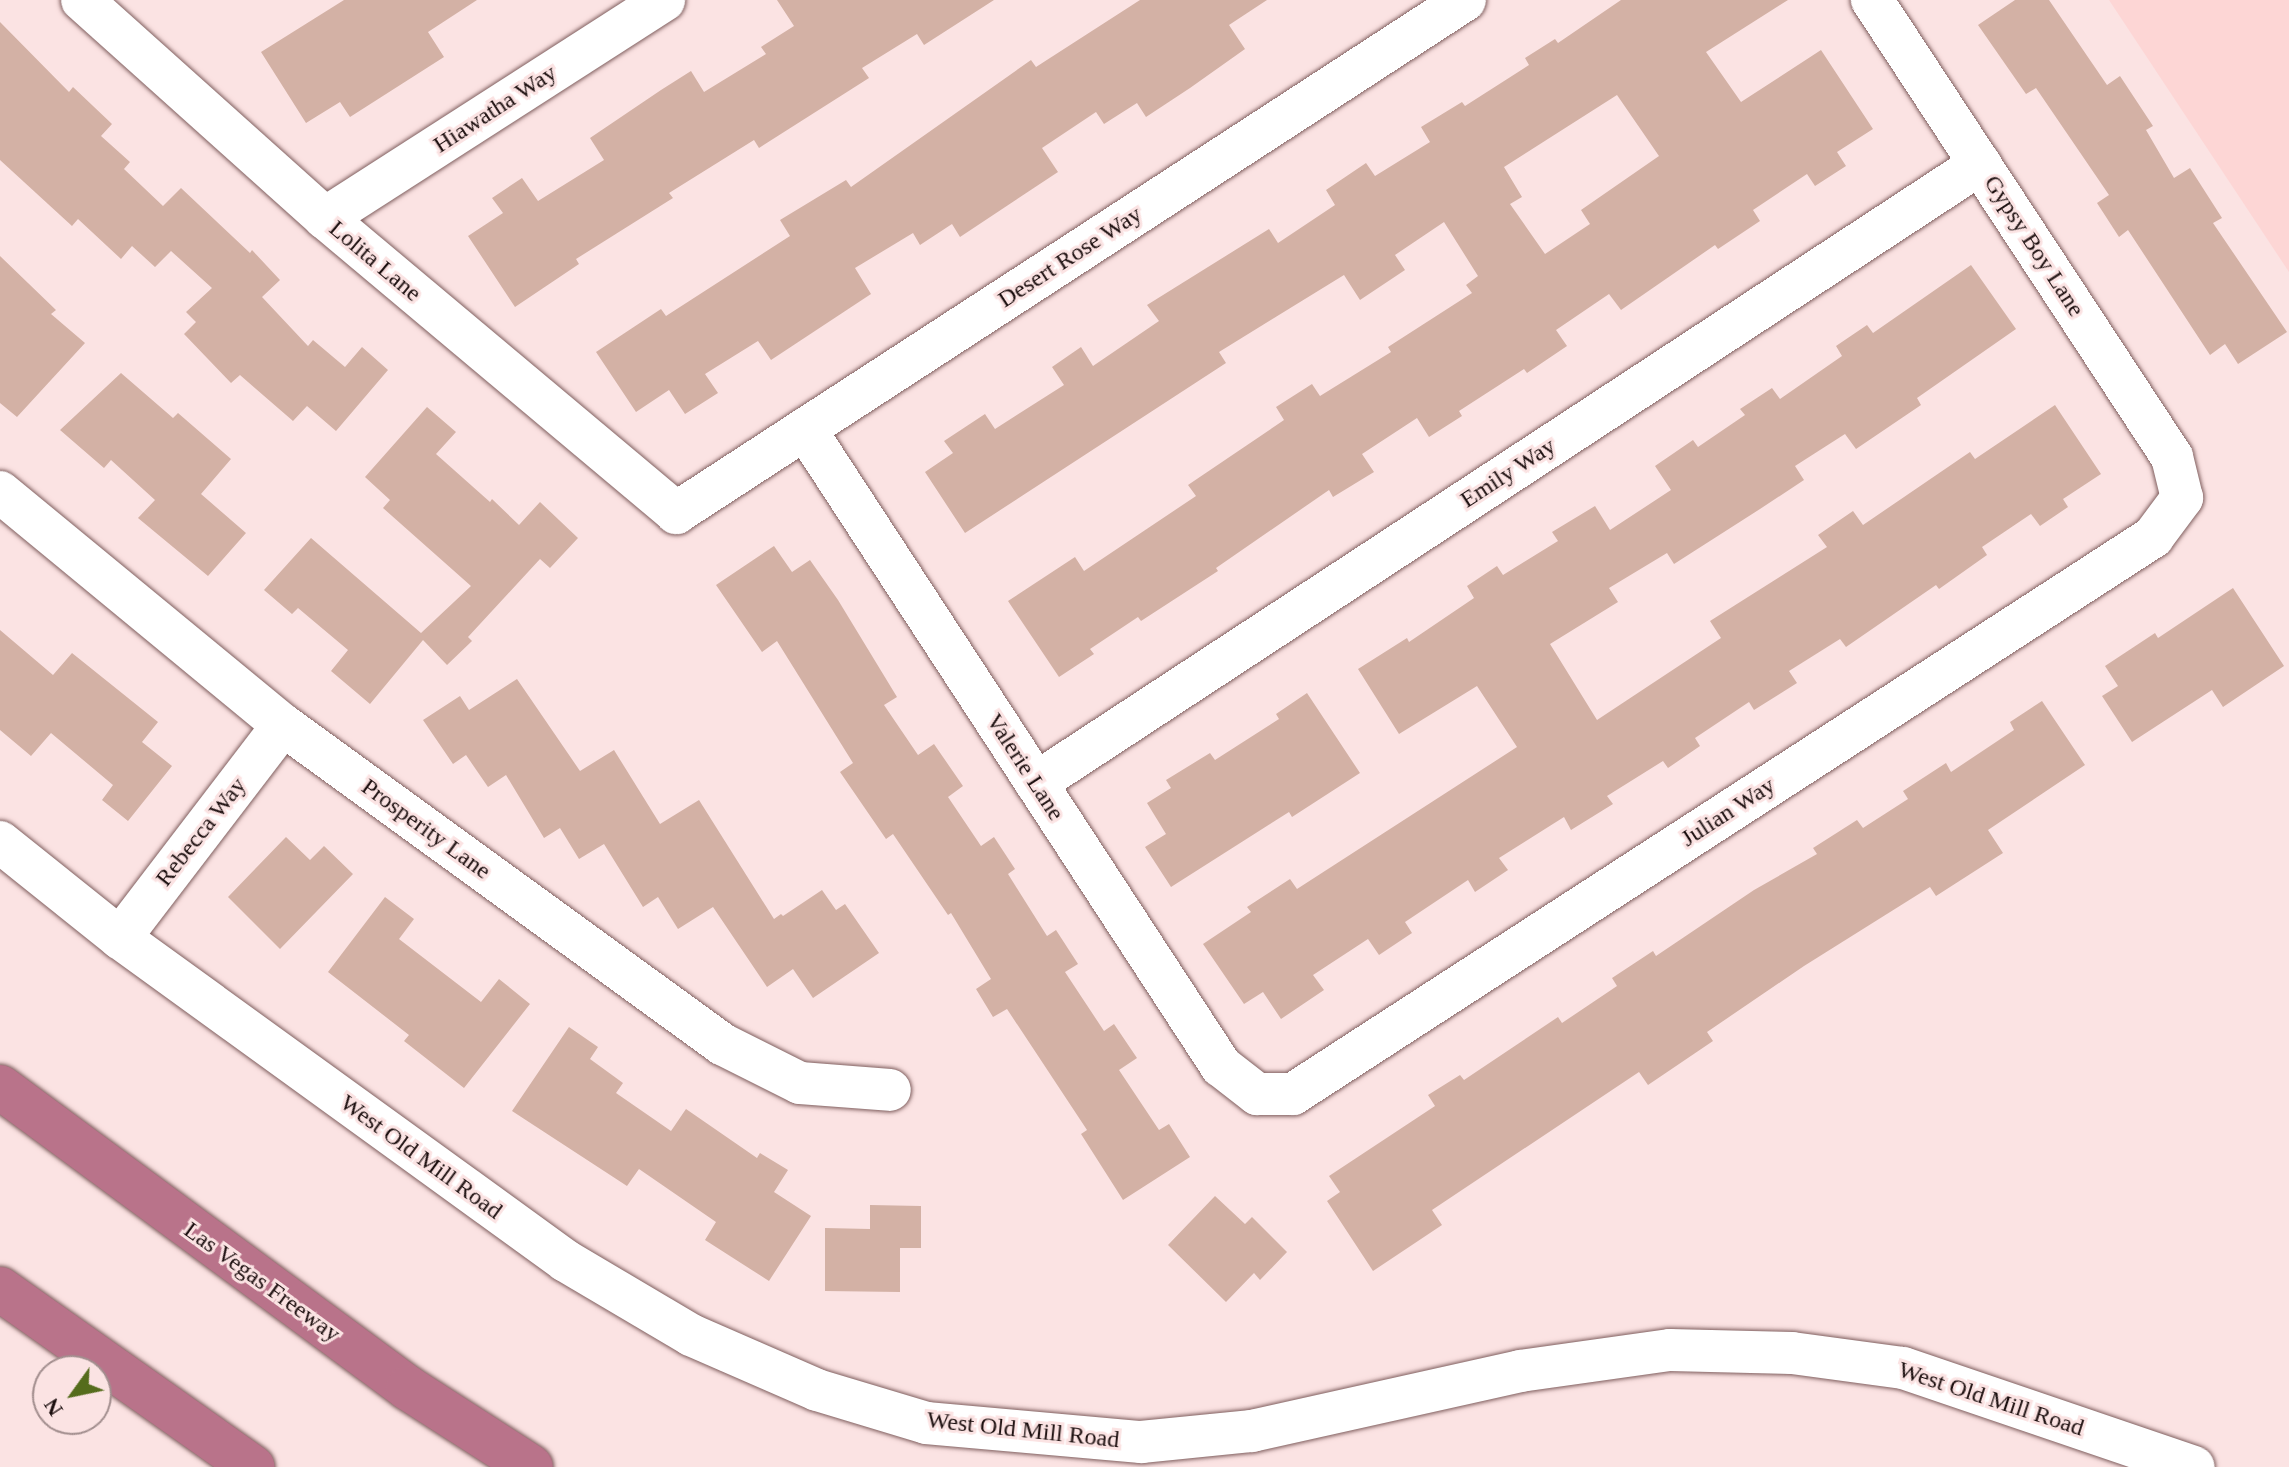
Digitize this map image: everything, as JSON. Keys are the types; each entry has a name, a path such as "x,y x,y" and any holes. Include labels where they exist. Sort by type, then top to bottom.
{"highway":[{"name":"Las Vegas Freeway","path":"0,1087 61,1136 408,1388 531,1467"},
{"path":"0,1289 252,1467"}],"street":[{"name":"Lolita Lane","path":"82,0 325,218 676,513"},
{"name":"Hiawatha Way","path":"325,218 664,0"},
{"name":"Desert Rose Way","path":"676,513 1465,0"},
{"name":"Gypsy Boy Lane","path":"1872,0 2172,457 2182,498"},
{"name":"Emily Way","path":"1036,783 1980,164"},
{"name":"Valerie Lane","path":"805,429 1221,1066 1257,1094"},
{"name":"Prosperity Lane","path":"0,492 283,725 722,1044 800,1083 890,1090"},
{"name":"Julian Way","path":"1257,1094 1293,1094 2153,537 2182,498"},
{"name":"Rebecca Way","path":"120,938 283,725"},
{"name":"West Old Mill Road","path":"0,842 120,938 566,1261 691,1335 817,1390 926,1423 1141,1442 1252,1431 1550,1367 1670,1350 1792,1353 1903,1368 2194,1467"}],"shaded area":[{"path":"2109,0 2289,0 2289,272"}],"building":[{"path":"344,0 477,0 428,32 444,57 350,117 340,102 306,123 261,52"},
{"path":"777,0 994,0 924,45 917,34 862,68 869,78 759,148 754,140 669,193 673,198 576,259 579,264 515,307 468,236 503,213 492,198 522,178 538,201 604,160 590,138 661,90 691,71 704,92 766,54 761,47 794,26"},
{"path":"1140,0 1267,0 1229,25 1245,49 1146,117 1137,103 1104,124 1096,112 1042,148 1058,172 960,237 952,224 920,245 913,233 855,268 871,294 771,360 758,341 705,374 718,393 685,414 669,390 636,412 596,352 661,309 666,316 790,236 780,220 846,180 851,187 1031,60 1036,67"},
{"path":"1621,0 1788,0 1706,52 1741,102 1821,50 1873,129 1837,152 1846,166 1815,186 1807,174 1753,210 1760,221 1718,249 1715,245 1621,310 1609,294 1556,330 1567,346 1527,373 1524,369 1459,411 1462,416 1429,437 1417,418 1362,454 1374,472 1333,497 1329,490 1216,568 1218,571 1141,621 1138,617 1090,649 1094,654 1059,677 1008,601 1075,557 1084,571 1196,496 1188,485 1284,420 1276,407 1312,384 1320,396 1391,352 1388,347 1472,293 1466,285 1478,276 1444,222 1395,255 1405,270 1360,300 1344,275 1219,352 1226,363 965,533 925,472 953,453 944,441 985,414 995,429 1064,385 1052,367 1081,347 1093,366 1159,321 1147,305 1269,229 1278,243 1335,205 1326,190 1366,163 1375,176 1430,142 1421,127 1462,102 1465,106 1529,65 1525,58 1555,39 1558,43","holes":["1617,95 1659,156 1581,210 1590,224 1545,254 1510,204 1522,197 1504,167"]},
{"path":"2015,0 2049,0 2107,85 2120,76 2153,126 2146,130 2174,178 2190,168 2222,218 2213,223 2287,332 2238,364 2225,344 2210,355 2128,230 2119,237 2097,203 2109,195 2036,88 2026,94 1978,25"},
{"path":"0,22 69,92 73,87 112,124 101,136 130,162 124,169 163,206 181,188 250,253 252,250 280,280 262,297 308,346 313,340 345,367 362,347 388,370 336,431 307,406 293,421 240,375 231,383 184,334 196,322 186,312 212,288 171,251 155,267 132,246 121,259 78,219 72,226 0,160"},
{"path":"0,256 56,310 51,314 85,343 17,417 0,403"},
{"path":"1971,265 2016,329 1917,398 1921,405 1856,449 1845,434 1795,466 1804,480 1760,509 1674,564 1667,553 1609,588 1618,602 1550,644 1597,720 1721,638 1710,621 1827,547 1818,535 1853,511 1863,525 1970,452 1975,459 2055,405 2101,474 2063,499 2068,507 2040,526 2031,514 1982,547 1987,555 1939,589 1936,585 1846,647 1840,639 1789,671 1797,683 1754,710 1749,702 1695,738 1700,746 1668,768 1663,761 1607,796 1613,804 1571,830 1564,817 1499,858 1508,870 1475,892 1468,880 1405,922 1412,933 1379,955 1368,939 1313,975 1324,990 1281,1019 1263,992 1244,1004 1203,944 1251,912 1247,907 1290,879 1297,889 1517,747 1477,686 1399,734 1358,669 1407,638 1409,642 1474,598 1467,586 1497,566 1503,575 1558,541 1552,532 1595,506 1610,530 1671,490 1655,466 1693,440 1698,447 1745,415 1740,409 1772,388 1780,399 1842,356 1836,346 1867,325 1873,333"},
{"path":"121,373 173,418 178,413 231,459 201,494 246,533 208,576 138,518 155,500 111,460 104,468 60,430"},
{"path":"427,407 456,432 436,454 490,502 492,499 519,525 540,502 578,538 550,568 540,559 468,637 472,641 447,665 423,640 370,704 331,671 348,650 298,608 292,614 264,590 311,538 421,633 471,586 383,508 390,500 365,477"},
{"path":"774,546 792,572 810,560 838,600 897,697 884,705 918,755 934,744 963,786 948,797 981,846 994,837 1015,869 1008,874 1047,936 1056,930 1078,964 1065,972 1104,1031 1114,1024 1137,1058 1119,1070 1159,1130 1169,1124 1190,1157 1123,1200 1081,1134 1087,1130 1007,1009 993,1017 976,989 991,979 951,913 948,915 893,834 886,839 840,772 853,763 777,641 762,652 716,585"},
{"path":"2233,588 2284,666 2223,707 2212,690 2132,742 2102,696 2118,686 2105,666 2155,633 2158,638"},
{"path":"0,630 53,675 72,653 158,722 142,742 172,766 128,821 102,800 113,785 51,733 31,756 0,730"},
{"path":"517,679 580,771 614,750 660,824 699,800 774,919 822,890 836,910 845,904 879,953 813,998 793,969 767,987 713,907 678,929 658,897 643,907 604,844 579,859 560,828 544,838 506,775 488,787 466,755 453,764 423,720 460,696 469,710"},
{"path":"1307,693 1360,773 1292,817 1289,812 1171,887 1145,847 1166,834 1147,803 1171,788 1166,780 1210,753 1215,760 1279,719 1276,714"},
{"path":"2042,701 2085,765 1988,830 2003,853 1936,896 1930,887 1804,966 1707,1032 1713,1041 1648,1085 1639,1072 1432,1210 1442,1225 1373,1271 1327,1201 1340,1192 1329,1176 1435,1106 1428,1095 1460,1075 1464,1080 1558,1017 1562,1023 1617,986 1612,978 1653,951 1656,956 1754,890 1817,854 1813,848 1857,820 1863,828 1908,799 1903,791 1946,763 1951,772 2014,730 2010,722"},
{"path":"286,837 310,860 324,846 353,874 280,949 228,897"},
{"path":"385,897 414,919 399,939 481,1002 499,979 530,1004 464,1088 404,1041 409,1035 328,972"},
{"path":"569,1027 598,1047 590,1059 623,1083 616,1093 671,1131 686,1109 757,1158 760,1153 788,1170 774,1192 811,1216 769,1281 705,1240 716,1222 639,1169 627,1186 512,1111"},
{"path":"1215,1196 1245,1224 1252,1217 1287,1252 1260,1280 1254,1273 1226,1302 1168,1245"},
{"path":"870,1205 921,1206 921,1248 900,1248 900,1292 825,1291 825,1228 870,1229"}]}
